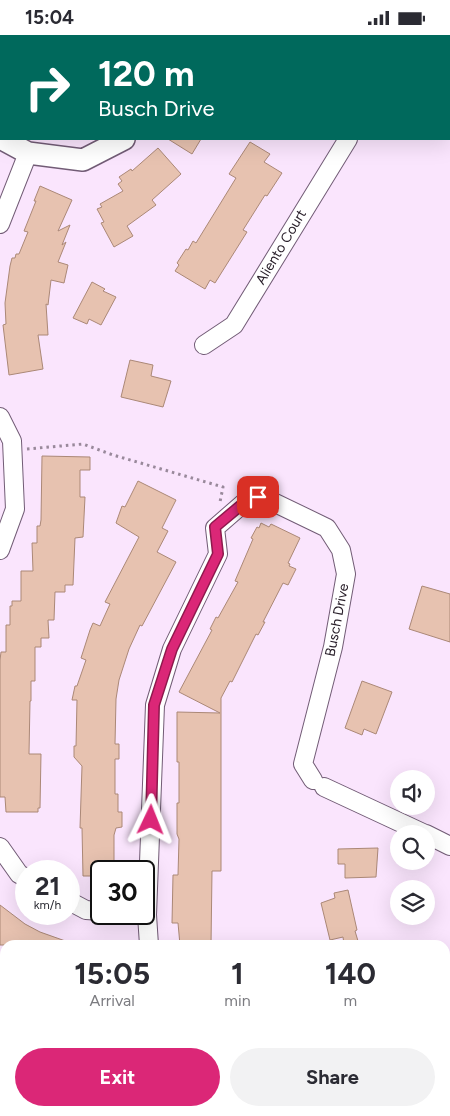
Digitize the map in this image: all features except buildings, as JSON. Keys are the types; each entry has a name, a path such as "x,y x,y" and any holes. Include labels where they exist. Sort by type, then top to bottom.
{"street":[{"path":"5,140 28,153 83,160 122,140"},
{"name":"Aliento Court","path":"204,345 234,325 347,140"},
{"path":"0,224 28,153"},
{"path":"0,417 12,441 15,509 0,550"},
{"name":"Busch Drive","path":"215,527 246,501 258,497 269,500 327,528 341,550 346,573 333,647 303,764 318,784 407,825"},
{"path":"144,860 154,705 172,649 218,554 215,527"},
{"name":"Busch Drive","path":"435,838 450,845"},
{"path":"0,847 15,870"},
{"path":"143,925 148,940"}],"path":[{"path":"12,450 83,444 113,455 223,487 215,527"}],"route":[{"path":"151,820 154,705 172,649 218,554 215,527 246,501 258,497"}]}
